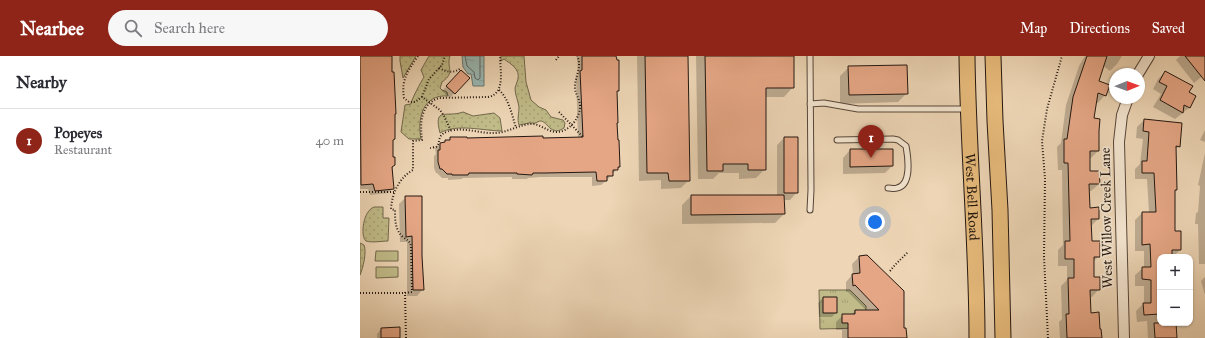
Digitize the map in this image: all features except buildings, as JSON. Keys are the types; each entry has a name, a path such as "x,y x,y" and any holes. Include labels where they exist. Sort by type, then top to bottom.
{"main road":[{"name":"West Bell Road","path":"967,56 968,109 974,212 977,338"},
{"name":"West Bell Road","path":"993,56 1000,210 1003,338"},
{"path":"974,212 1000,210"}],"street":[{"path":"1142,68 1149,56"},
{"name":"West Willow Creek Lane","path":"1124,338 1119,142 1122,114 1126,104"}],"lane":[{"path":"810,56 810,210"},
{"path":"810,104 824,103 858,109 968,109"},
{"path":"837,140 893,139 898,140 906,146 907,178 905,183 899,188 888,188"}],"path":[{"path":"418,56 404,80 403,91 406,100 409,102 415,102 422,97 429,79 439,68 444,56"},
{"path":"360,293 412,292 411,246 396,226 395,210 391,209 395,192 401,180 413,170 413,141 422,140 422,118 424,111 430,103 436,99 446,97 490,97 494,95 499,90 500,86 500,56"},
{"path":"556,60 559,56"},
{"path":"430,148 436,147 438,145 439,137 450,131 468,130 496,133 532,124 557,132 572,125 577,117 580,107 575,88 579,65 577,56"},
{"path":"1048,338 1044,257 1045,179 1042,141 1047,109 1062,56"},
{"path":"439,68 445,71 453,72 461,68"},
{"path":"499,90 508,104 516,128"},
{"path":"422,97 437,108 444,116 450,131"},
{"path":"559,112 584,138"},
{"path":"360,192 395,192"},
{"path":"890,271 894,265 908,252"},
{"path":"405,293 406,338"}],"green space":[{"path":"400,56 416,56 403,78 400,61"},
{"path":"429,56 450,56 450,73 442,82 440,88 447,92 448,96 439,96 432,99 427,104 421,117 421,139 409,139 401,132 405,105 411,104 414,95 424,77 421,70"},
{"path":"501,56 524,56 526,82 531,100 539,107 546,110 551,117 563,120 565,123 564,128 559,131 554,131 540,121 536,123 519,125 519,107 515,93 518,72 504,59 501,61"},
{"path":"463,112 473,116 494,113 500,118 502,131 454,128 440,133 438,119 440,116"},
{"path":"374,207 383,207 383,218 389,218 388,241 368,242 364,238 363,229 365,218 370,209"},
{"path":"360,243 364,245 365,256 360,275"},
{"path":"376,251 398,251 398,261 375,261"},
{"path":"376,267 398,267 398,277 376,278"},
{"path":"819,290 850,290 866,306 866,325 863,328 820,329"}],"water":[{"path":"462,56 484,56 484,86 473,86 471,74 468,74 463,67"}],"place":[{"name":"Popeyes","path":"871,158"}]}
